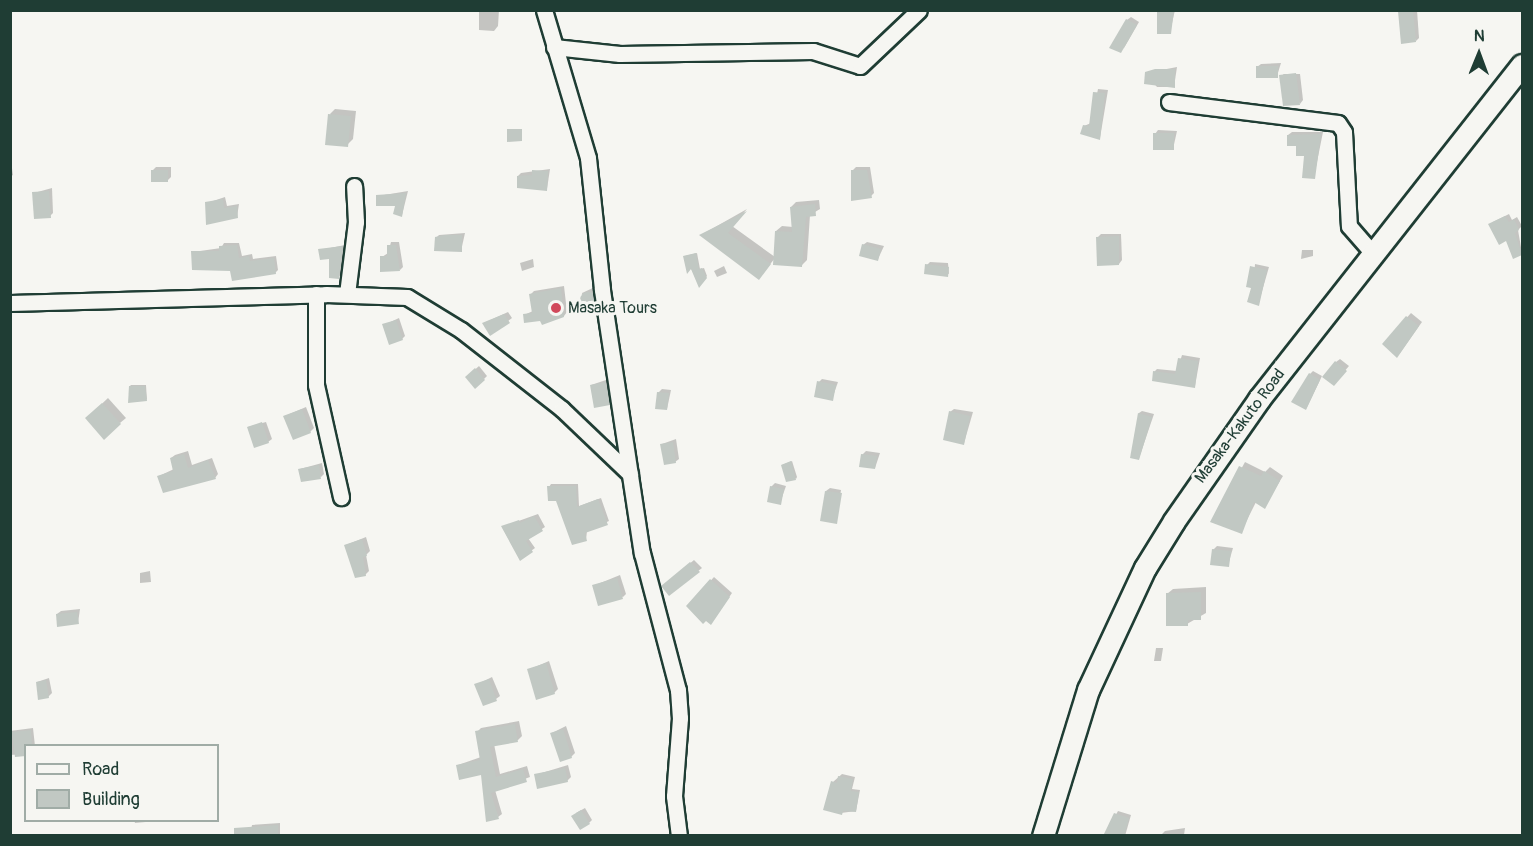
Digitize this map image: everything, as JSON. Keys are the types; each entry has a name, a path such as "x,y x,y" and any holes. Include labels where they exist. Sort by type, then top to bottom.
{"highway":[{"name":"Masaka-Kakuto Road","path":"1043,836 1088,690 1145,567 1199,481 1522,65"}],"street":[{"path":"544,10 554,47 576,106 588,158 602,290 642,553 678,690 680,718 674,796 679,836"},
{"path":"554,47 620,54 813,51 860,66 919,10"},
{"path":"1169,102 1338,123 1344,132 1349,226 1373,254"},
{"path":"347,294 356,222 354,186"},
{"path":"10,303 316,294 407,297 437,314 562,409 630,474"},
{"path":"316,294 316,385 341,497"}],"building":[{"path":"1157,10 1174,10 1171,34 1157,34"},
{"path":"1413,10 1416,42 1401,44 1398,11"},
{"path":"1126,19 1137,25 1121,53 1109,48"},
{"path":"1256,66 1278,66 1278,78 1256,78"},
{"path":"1155,69 1175,69 1175,88 1144,84 1145,72"},
{"path":"1296,73 1300,105 1283,106 1279,75"},
{"path":"1093,92 1105,93 1100,140 1080,134 1083,125 1089,126"},
{"path":"328,114 351,116 348,147 325,145"},
{"path":"507,129 522,129 522,141 507,142"},
{"path":"1153,133 1174,133 1174,150 1153,150"},
{"path":"1321,134 1315,179 1302,178 1304,156 1296,156 1296,146 1287,146 1287,135"},
{"path":"151,170 168,170 168,182 151,182"},
{"path":"532,170 548,171 547,191 517,188 517,176 532,175"},
{"path":"851,170 867,170 872,198 851,201"},
{"path":"49,191 51,218 34,219 32,192"},
{"path":"406,193 402,217 393,214 395,206 376,206 376,195"},
{"path":"223,199 224,208 237,206 238,218 206,225 205,202"},
{"path":"815,204 816,216 806,217 802,267 773,265 775,231 792,232 790,207"},
{"path":"747,211 728,233 771,264 759,280 699,235"},
{"path":"1505,216 1509,222 1514,219 1519,230 1515,233 1522,255 1513,259 1506,241 1499,245 1488,224"},
{"path":"462,235 462,252 434,251 435,237"},
{"path":"1119,236 1119,265 1097,266 1096,237"},
{"path":"862,244 881,249 878,261 859,256"},
{"path":"237,245 239,258 249,256 250,261 274,258 276,274 232,281 230,271 192,270 191,251 219,251 219,246"},
{"path":"387,245 396,245 400,271 380,272 380,256 387,256"},
{"path":"343,246 339,279 329,278 329,259 320,260 318,249"},
{"path":"696,253 699,269 702,268 707,278 699,288 691,269 687,274 683,256"},
{"path":"925,264 949,267 948,277 924,274"},
{"path":"1250,266 1267,270 1259,306 1247,302 1251,288 1246,287"},
{"path":"561,288 564,317 542,325 540,321 524,323 523,314 532,313 529,294"},
{"path":"588,292 594,294 596,300 594,306 588,308 582,306 580,300 582,294"},
{"path":"504,314 510,323 490,336 482,323"},
{"path":"1406,316 1419,326 1397,358 1382,344"},
{"path":"396,320 403,340 389,345 382,324"},
{"path":"1178,358 1198,361 1195,388 1152,381 1153,371 1175,374"},
{"path":"1335,361 1347,371 1334,386 1322,377"},
{"path":"475,368 485,380 475,389 465,377"},
{"path":"1309,373 1320,380 1306,410 1291,402"},
{"path":"817,381 836,385 833,401 814,397"},
{"path":"606,382 610,405 594,408 590,385"},
{"path":"129,386 145,386 147,401 128,403"},
{"path":"657,392 669,393 667,410 655,409"},
{"path":"102,403 121,424 104,440 85,418"},
{"path":"302,409 311,433 293,440 283,416"},
{"path":"949,411 970,416 964,445 943,440"},
{"path":"1138,413 1152,417 1139,460 1130,458"},
{"path":"262,422 269,443 254,448 247,427"},
{"path":"673,442 676,463 664,465 660,444"},
{"path":"184,454 188,468 208,460 216,479 163,493 157,476 173,471 170,458"},
{"path":"861,454 877,456 875,469 859,467"},
{"path":"791,461 796,480 786,482 781,465"},
{"path":"319,465 321,479 301,482 298,469"},
{"path":"1239,466 1261,476 1264,471 1280,481 1265,509 1254,502 1242,534 1210,522"},
{"path":"547,486 576,486 577,507 598,499 608,525 585,533 587,541 572,545 556,501 548,501"},
{"path":"770,486 784,489 781,505 767,502"},
{"path":"825,491 842,493 837,524 820,521"},
{"path":"534,516 543,531 526,541 533,552 520,561 501,526 519,520 520,523"},
{"path":"362,539 367,556 363,557 366,576 355,578 344,545"},
{"path":"1212,549 1231,551 1229,567 1210,565"},
{"path":"690,562 700,572 669,596 661,586"},
{"path":"617,578 623,599 598,606 592,585"},
{"path":"710,579 730,597 711,625 706,621 703,624 686,606"},
{"path":"1201,592 1201,620 1188,620 1188,626 1166,626 1166,593"},
{"path":"77,612 79,624 57,627 56,614"},
{"path":"546,663 555,694 536,700 527,669"},
{"path":"489,679 497,701 483,706 474,684"},
{"path":"46,680 49,698 38,700 36,682"},
{"path":"515,724 518,742 490,747 496,777 523,769 527,782 491,793 499,819 486,822 481,775 459,780 456,765 480,760 475,731"},
{"path":"563,729 572,758 560,762 550,733"},
{"path":"31,730 32,744 24,744 24,756 15,757 12,732"},
{"path":"565,768 568,782 537,789 534,774"},
{"path":"838,776 853,779 851,791 859,792 856,812 843,811 842,815 823,810 831,781 837,783"},
{"path":"581,810 590,824 580,830 571,816"},
{"path":"1114,813 1129,818 1124,836 1103,836"},
{"path":"278,825 278,836 234,836 234,828"}],"place":[{"name":"Masaka Tours","path":"556,308"}]}
